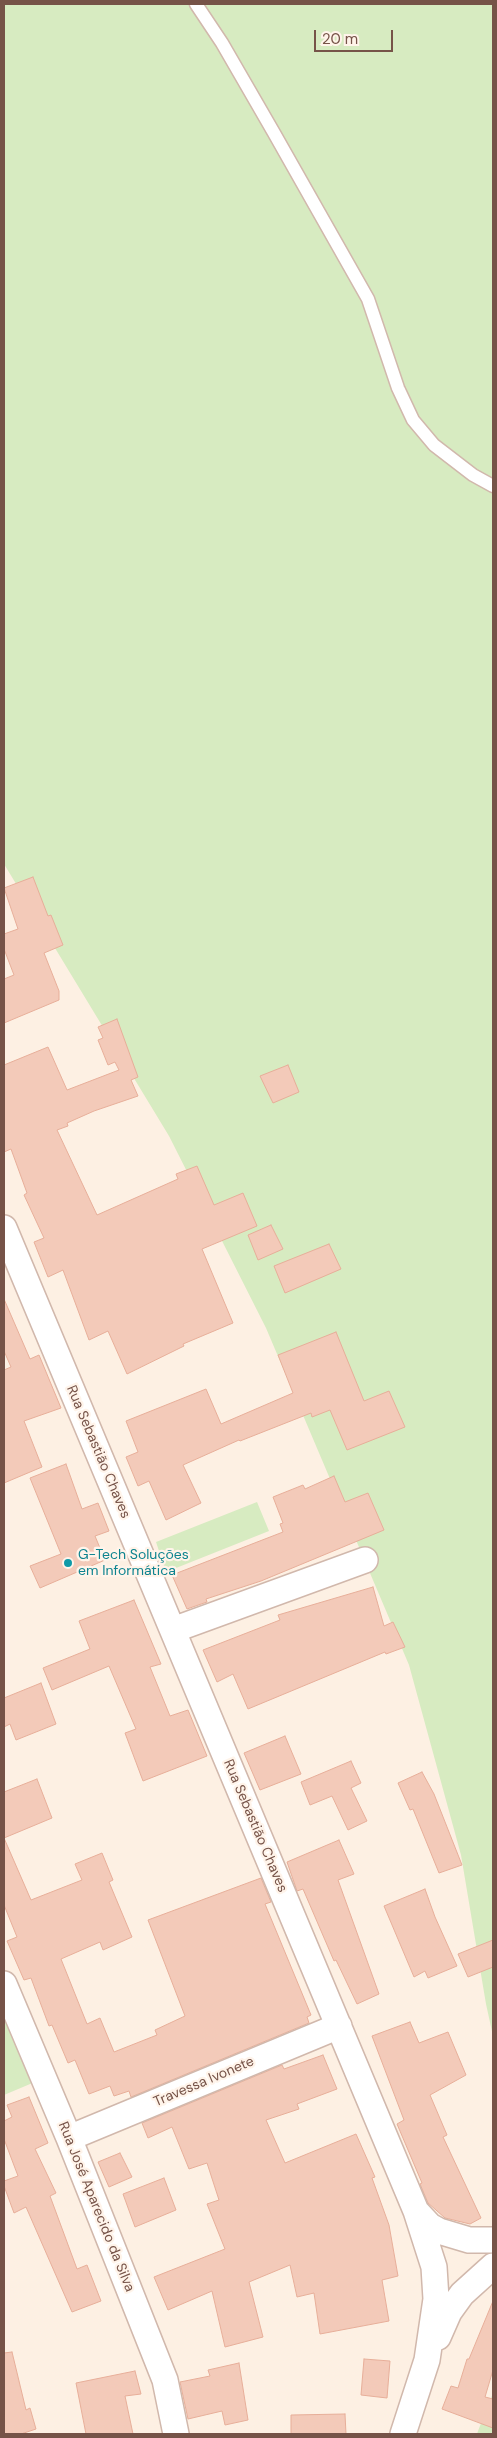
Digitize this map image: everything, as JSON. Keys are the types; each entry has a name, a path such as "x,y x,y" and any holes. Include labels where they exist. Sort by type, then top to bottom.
{"street":[{"name":"Rua Sebastião Chaves","path":"4,1228 416,2211 434,2267 436,2286 428,2360 403,2434"},
{"path":"173,1630 365,1560"},
{"name":"Rua José Aparecido da Silva","path":"4,1984 69,2138 165,2380 176,2434"},
{"name":"Travessa Ivonete","path":"69,2138 339,2026"},
{"path":"416,2211 430,2226 446,2234 469,2240 493,2240"},
{"path":"428,2360 449,2312 462,2294 493,2266"}],"lane":[{"path":"196,4 222,43 274,132 368,299 398,388 413,420 434,445 473,475 493,486"}],"green space":[{"path":"4,4 493,4 493,2036 461,1855 409,1665 266,1328 169,1136 4,864"},
{"path":"257,1502 269,1531 166,1572 156,1542"},
{"path":"4,1989 42,2079 4,2095"},
{"path":"493,2393 493,2434 477,2434 478,2431"}],"building":[{"path":"33,877 48,916 51,915 63,945 44,953 59,991 59,1000 4,1023 4,979 14,975 4,949 4,934 18,929 4,888"},
{"path":"117,1019 138,1077 131,1080 138,1096 94,1111 67,1123 68,1126 57,1130 97,1215 178,1179 176,1174 197,1166 214,1205 243,1193 257,1226 202,1249 233,1323 183,1344 184,1346 127,1374 108,1331 89,1340 63,1270 48,1277 34,1242 44,1238 24,1195 27,1193 11,1149 4,1152 4,1065 48,1047 67,1090 119,1070 115,1062 108,1065 98,1040 103,1038 98,1027"},
{"path":"288,1065 299,1092 273,1103 260,1076"},
{"path":"271,1225 283,1249 258,1260 248,1235"},
{"path":"329,1244 341,1269 285,1293 274,1266"},
{"path":"4,1299 30,1359 39,1355 61,1408 24,1421 42,1467 4,1483 4,1370 11,1367 4,1351"},
{"path":"336,1332 364,1401 389,1391 405,1427 347,1450 330,1410 312,1417 311,1413 239,1440 183,1465 201,1503 166,1520 149,1481 138,1486 126,1457 138,1452 126,1421 206,1389 221,1424 293,1393 278,1355"},
{"path":"66,1464 82,1509 98,1503 109,1531 95,1536 105,1560 40,1588 30,1566 61,1554 30,1478"},
{"path":"334,1476 345,1502 368,1493 384,1530 261,1581 206,1599 207,1602 187,1609 172,1575 283,1532 280,1524 283,1523 273,1497 303,1485 305,1489"},
{"path":"373,1587 384,1626 393,1622 405,1647 386,1654 385,1652 248,1709 233,1674 217,1682 203,1650 280,1620 278,1615"},
{"path":"134,1600 161,1664 150,1667 170,1716 188,1710 207,1756 143,1781 125,1733 136,1729 109,1666 52,1690 43,1668 90,1649 79,1621"},
{"path":"41,1683 56,1724 16,1740 10,1724 4,1727 4,1698"},
{"path":"285,1736 301,1774 260,1790 244,1753"},
{"path":"351,1761 361,1783 351,1788 367,1821 348,1830 332,1796 310,1805 301,1782"},
{"path":"422,1772 434,1794 462,1865 439,1873 413,1809 410,1810 398,1783"},
{"path":"37,1779 52,1818 4,1838 4,1792"},
{"path":"4,1838 31,1900 82,1880 75,1864 102,1853 113,1880 109,1882 132,1937 103,1950 100,1942 61,1959 87,2024 100,2018 114,2052 157,2035 155,2030 185,2016 148,1920 261,1878 271,1902 265,1904 311,2015 307,2017 309,2023 131,2097 129,2091 114,2096 110,2086 89,2094 75,2060 68,2063 52,2025 49,2026 31,1978 24,1980 7,1941 17,1937 4,1905"},
{"path":"339,1840 354,1874 338,1880 379,1994 357,2004 336,1960 334,1961 303,1889 297,1891 287,1862"},
{"path":"425,1889 435,1917 457,1966 428,1978 425,1971 414,1977 384,1906"},
{"path":"493,1940 493,1967 468,1977 458,1954"},
{"path":"410,2022 419,2043 448,2032 466,2075 430,2095 447,2135 443,2137 481,2218 470,2224 445,2218 428,2203 420,2184 422,2183 397,2124 404,2120 372,2036"},
{"path":"323,2055 337,2089 297,2104 299,2109 266,2120 285,2163 356,2134 375,2177 372,2178 389,2225 398,2276 382,2280 389,2321 320,2334 314,2293 297,2297 290,2265 249,2282 263,2337 225,2347 212,2291 168,2310 154,2277 225,2249 207,2204 219,2200 207,2163 189,2169 172,2127 148,2138 142,2123 282,2065 284,2069"},
{"path":"29,2097 48,2143 35,2149 56,2193 50,2196 77,2269 87,2265 101,2301 72,2312 26,2207 14,2213 4,2186 4,2181 18,2176 4,2139 4,2121 12,2117 7,2105"},
{"path":"120,2153 132,2177 109,2187 98,2162"},
{"path":"164,2178 176,2210 135,2227 123,2194"},
{"path":"493,2301 493,2370 485,2397 493,2399 493,2428 442,2409 451,2386 458,2388 467,2359 469,2359"},
{"path":"12,2352 26,2410 30,2408 36,2429 21,2434 4,2434 4,2353"},
{"path":"364,2359 390,2361 387,2398 361,2395"},
{"path":"239,2363 248,2420 225,2425 222,2411 188,2419 180,2382 210,2376 208,2370"},
{"path":"135,2371 141,2394 125,2396 133,2434 86,2434 76,2383"},
{"path":"345,2414 346,2434 291,2434 291,2415"}],"place":[{"name":"G-Tech Soluções em Informática","path":"68,1563"}]}
